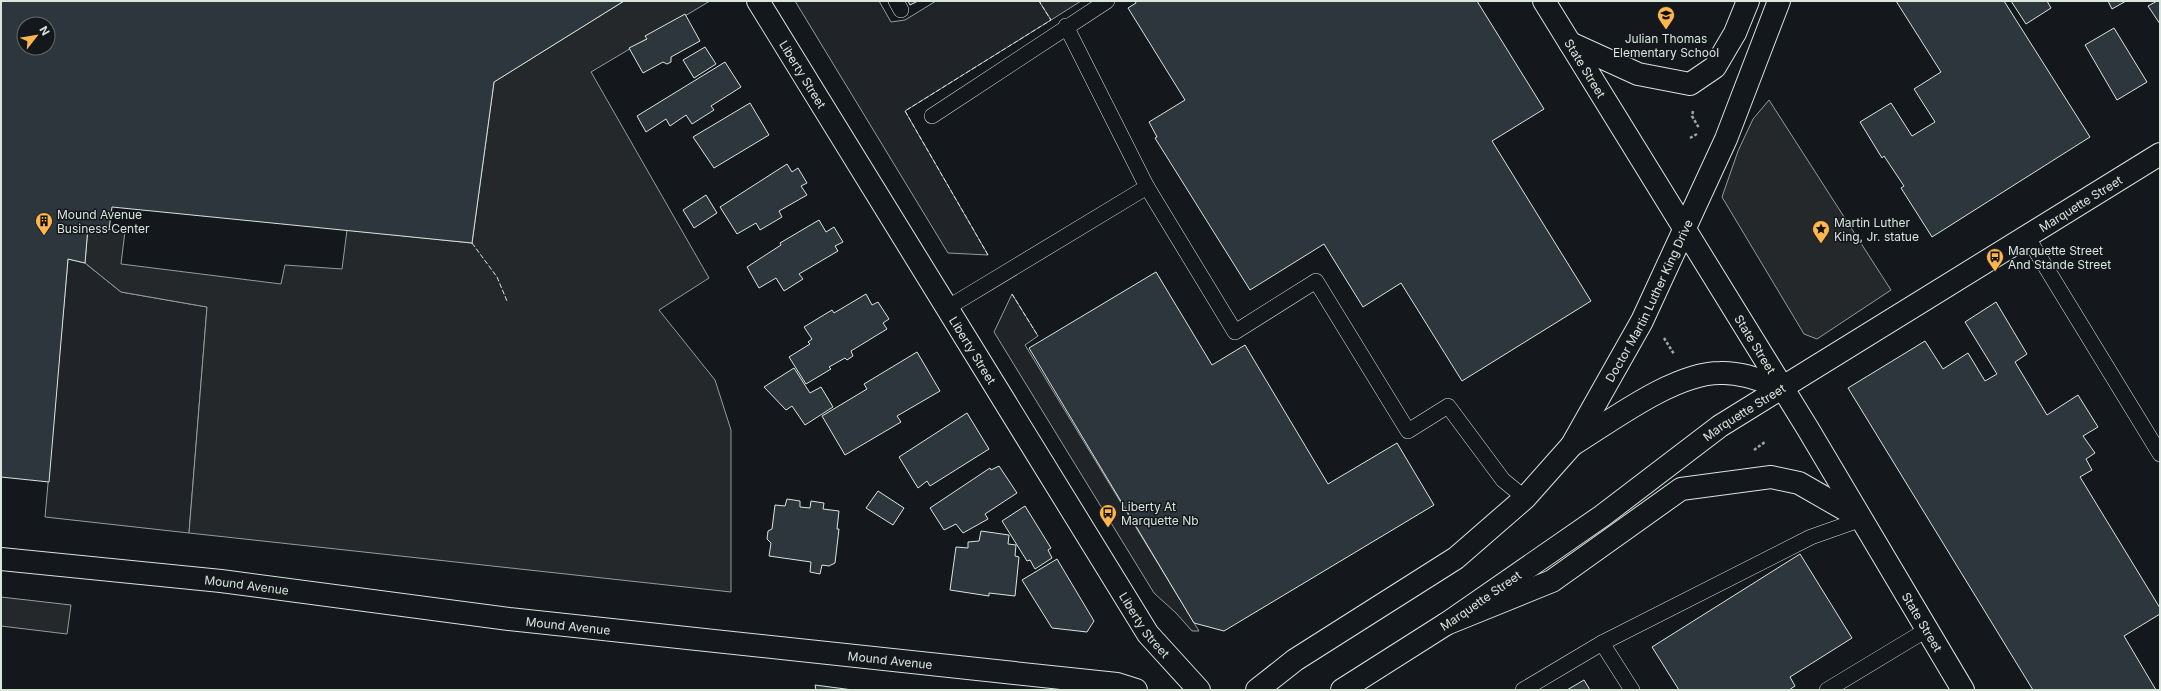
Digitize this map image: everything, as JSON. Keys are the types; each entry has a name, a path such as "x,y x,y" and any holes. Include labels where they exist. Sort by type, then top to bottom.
{"street":[{"name":"Liberty Street","path":"758,1 1148,634 1198,690"},
{"name":"State Street","path":"1544,1 1862,519 1964,690"},
{"path":"1570,43 1638,74 1690,84 1715,67 1735,33 1748,1"},
{"name":"Doctor Martin Luther King Drive","path":"1257,690 1295,660 1456,558 1525,498 1572,445 1642,321 1684,227 1726,139 1779,1"},
{"name":"Marquette Street","path":"1342,690 1446,624 1602,516 1720,426 2028,238 2160,154"},
{"path":"1572,445 1632,408 1689,378 1719,372 1756,379 1782,388"},
{"path":"1446,624 1552,581 1681,489 1771,477 1799,483 1862,519"},
{"name":"Mound Avenue","path":"1,559 221,581 509,619 1117,684 1136,690"}],"lane":[{"path":"932,116 1066,26 1107,1"},
{"path":"1066,26 1147,187 1235,332 1316,282 1408,431 1448,406 1503,480 1525,498"},
{"path":"947,308 1147,187"},
{"path":"2028,238 2160,454"},
{"path":"1523,690 1602,643 1811,537 1862,519"},
{"path":"1827,690 1928,629"},
{"path":"1602,643 1632,690"}],"path":[{"path":"1694,105 1692,116 1701,131"},
{"path":"1662,333 1676,357"}],"shaded area":[{"path":"624,1 710,1 591,72 709,278 659,310 715,380 731,430 731,592 189,533 207,307 121,292 85,263 88,227 125,231 121,264 281,284 285,265 342,269 347,230 472,243 494,82"},
{"path":"795,1 879,1 891,22 905,20 936,1 1039,1 1051,20 905,111 988,255 948,253"},
{"path":"1039,1 1081,1 1051,20"},
{"path":"1769,100 1891,290 1817,339 1804,334 1722,197 1738,151 1753,119"},
{"path":"68,259 85,263 121,292 207,307 189,533 45,517"},
{"path":"1012,294 1038,336 1025,345 1199,631 1192,631 1176,613 1154,593 994,332"},
{"path":"1,597 71,605 67,634 1,626"}],"building":[{"name":"Mound Avenue Business Center","path":"1,1 624,1 494,82 472,243 112,207 109,230 88,227 85,263 68,259 49,482 1,477"},
{"path":"908,1 918,1 910,5"},
{"path":"1135,1 1477,1 1544,109 1492,141 1591,301 1462,381 1401,283 1363,307 1324,244 1250,290 1155,138 1157,137 1149,122 1185,100 1128,8 1136,3"},
{"path":"1896,1 2004,1 2090,137 1932,237 1901,188 1904,186 1884,156 1882,158 1860,122 1891,103 1912,136 1935,122 1914,89 1941,72"},
{"path":"2011,1 2047,1 2051,8 2026,24"},
{"path":"2108,1 2126,1 2112,9"},
{"path":"2160,1 2160,24 2148,6"},
{"path":"685,14 700,41 671,57 671,62 667,64 663,62 643,73 629,48 647,39 645,36"},
{"path":"2114,28 2147,82 2117,100 2085,45"},
{"path":"705,47 716,64 694,78 683,60"},
{"path":"725,62 741,87 711,106 714,110 692,124 686,115 670,126 666,119 646,132 637,116"},
{"path":"750,103 769,135 714,168 693,137"},
{"path":"787,164 792,172 798,168 807,183 801,186 807,195 779,211 782,217 760,230 756,223 737,234 720,207"},
{"path":"706,195 717,213 694,228 683,210"},
{"path":"819,220 826,232 834,227 843,242 835,246 838,251 799,274 803,279 784,291 776,278 759,288 747,267 781,245 780,243"},
{"path":"1156,272 1212,365 1245,345 1328,484 1397,443 1434,505 1224,631 1194,623 1029,348"},
{"path":"866,294 872,305 878,302 889,319 883,323 887,329 851,351 853,356 847,360 845,358 829,367 831,369 806,384 789,357 810,344 808,342 812,339 804,327 832,310 834,313"},
{"path":"1996,302 2027,354 2015,362 2047,415 2078,395 2098,427 2083,436 2095,453 2086,459 2092,470 2080,477 2160,608 2160,614 2124,636 2156,690 2033,690 1848,388 1925,341 1943,369 1968,353 1985,381 1997,374 1965,322"},
{"path":"917,352 940,391 897,416 901,422 845,455 822,416 867,389 864,384"},
{"path":"794,368 810,393 821,387 833,407 805,425 792,406 786,410 764,387"},
{"path":"967,413 989,449 930,486 927,481 918,488 899,457"},
{"path":"999,466 1017,493 985,514 988,519 963,533 956,524 944,530 930,508 990,468 991,470"},
{"path":"878,491 904,508 893,525 866,508"},
{"path":"787,499 800,501 800,507 810,508 811,501 824,503 823,509 839,511 837,529 839,529 835,563 829,566 822,565 820,574 810,572 811,562 769,556 771,543 767,539 768,531 772,529 775,505 785,506"},
{"path":"1025,506 1051,548 1048,550 1052,558 1035,569 1030,560 1027,561 1002,521"},
{"path":"981,531 1009,535 1008,544 1016,545 1015,556 1019,557 1015,596 989,593 989,596 950,590 956,547 968,548 968,542 979,541"},
{"path":"1800,554 1852,638 1790,677 1795,686 1789,690 1679,690 1652,647"},
{"path":"1057,559 1094,621 1087,632 1052,628 1022,580"},
{"path":"1584,680 1590,690 1567,690"},
{"path":"815,685 853,690 816,690"}],"fence":[{"path":"988,255 905,111 1051,20 1039,1"},
{"path":"472,243 497,277 507,301"},
{"path":"1012,294 1038,336"}],"place":[{"name":"Julian Thomas Elementary School","path":"1666,30"},
{"name":"Mound Avenue Business Center","path":"44,236"},
{"name":"Martin Luther King, Jr. statue","path":"1821,244"},
{"name":"Marquette Street And Stande Street","path":"1995,272"},
{"name":"Liberty At Marquette Nb","path":"1108,528"}]}
